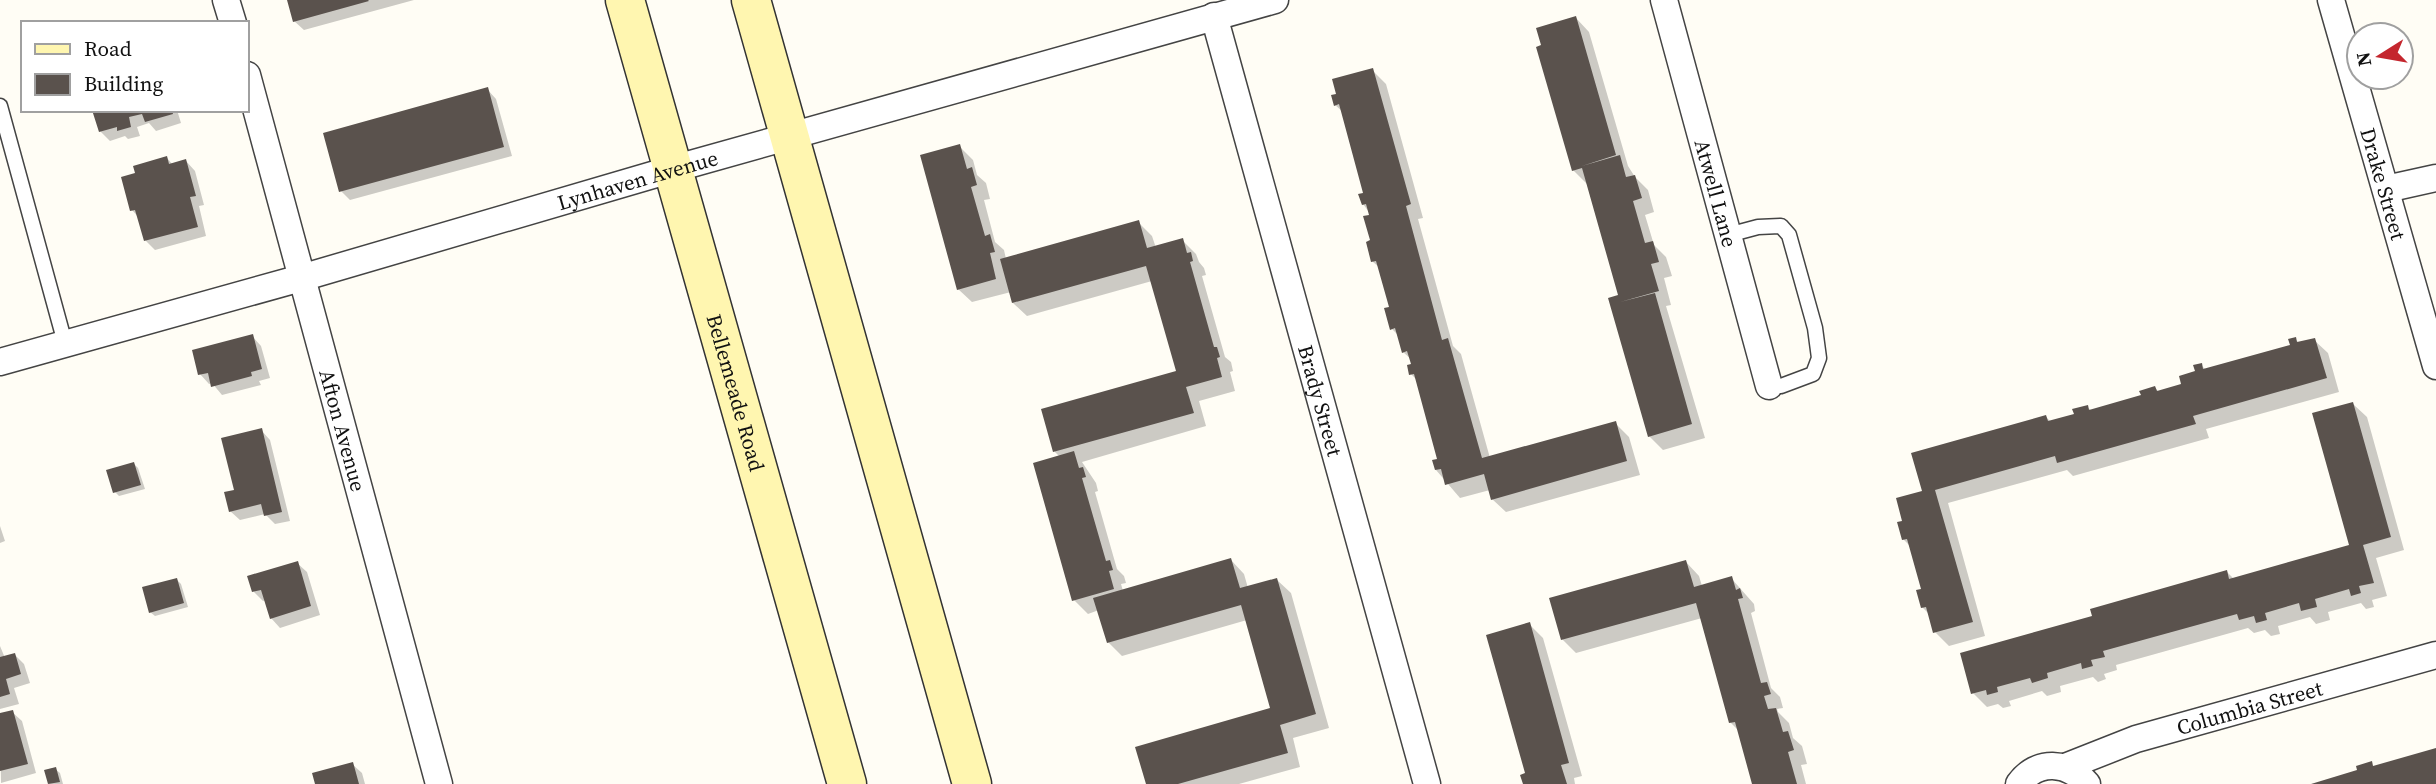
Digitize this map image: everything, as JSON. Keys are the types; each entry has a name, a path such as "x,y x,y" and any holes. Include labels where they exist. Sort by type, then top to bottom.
{"main road":[{"name":"Bellemeade Road","path":"625,0 847,784"},
{"path":"751,0 972,784"}],"street":[{"path":"226,0 232,21"},
{"name":"Lynhaven Avenue","path":"0,362 1275,0"},
{"name":"Atwell Lane","path":"1664,0 1769,386"},
{"name":"Drake Street","path":"2331,0 2436,366"},
{"name":"Brady Street","path":"1214,16 1427,784"},
{"name":"Afton Avenue","path":"248,79 439,784"},
{"path":"2386,189 2436,178"},
{"name":"Columbia Street","path":"2019,784 2025,776 2043,768 2065,767 2136,740 2436,655"},
{"path":"2065,767 2087,784"}],"lane":[{"path":"0,106 65,343"},
{"path":"1728,235 1758,227 1781,226 1789,235 1815,328 1819,358 1813,374 1782,386 1769,386"}],"building":[{"path":"287,0 368,0 369,1 293,22"},
{"path":"1576,16 1616,155 1582,166 1620,155 1626,177 1635,175 1642,198 1633,201 1645,243 1653,241 1659,262 1651,264 1659,291 1620,302 1655,293 1692,424 1648,437 1608,298 1618,295 1582,168 1572,171 1536,47 1541,45 1536,28"},
{"path":"1373,68 1411,204 1406,206 1442,340 1448,338 1482,458 1616,421 1627,461 1491,500 1484,474 1445,485 1441,469 1435,470 1432,460 1437,459 1414,374 1409,375 1407,365 1411,364 1407,351 1402,353 1395,328 1390,330 1384,308 1389,307 1376,261 1371,262 1366,242 1370,240 1363,216 1369,215 1366,204 1362,205 1358,194 1363,193 1339,104 1334,106 1331,95 1336,94 1332,79"},
{"path":"488,87 504,147 339,192 323,133"},
{"path":"93,112 172,112 145,122 142,114 129,117 131,127 117,131 117,127 99,132"},
{"path":"960,144 967,169 972,167 977,185 971,187 985,236 990,234 995,252 990,253 996,279 957,290 920,155"},
{"path":"167,156 169,164 186,159 196,196 190,197 198,227 144,241 135,210 130,211 121,177 135,173 133,166"},
{"path":"1139,220 1147,248 1183,238 1187,253 1191,252 1193,261 1190,262 1214,347 1217,347 1220,357 1217,358 1222,377 1186,387 1194,413 1053,452 1041,409 1176,371 1146,266 1012,303 1000,259"},
{"path":"253,334 262,369 251,372 252,376 211,387 208,373 198,375 192,350"},
{"path":"2296,337 2297,342 2315,338 2327,378 2193,416 2196,424 2057,463 2055,456 1935,490 1973,622 1933,633 1926,607 1921,608 1916,590 1921,589 1907,539 1902,540 1897,522 1902,521 1896,498 1922,491 1911,453 2046,415 2048,421 2074,414 2072,409 2088,405 2089,410 2141,395 2139,391 2155,386 2157,391 2181,384 2179,376 2195,371 2193,365 2202,363 2203,369 2290,345 2288,339"},
{"path":"2353,402 2391,537 2363,545 2374,583 2359,586 2361,593 2351,596 2349,589 2315,599 2317,607 2301,611 2299,603 2265,613 2267,620 2256,623 2254,616 2239,620 2237,614 2103,651 2105,657 2091,660 2093,666 2082,669 2081,663 2047,673 2048,678 2032,683 2030,678 1997,687 1998,692 1987,695 1986,690 1971,694 1960,653 2092,616 2090,609 2227,570 2229,579 2349,545 2312,413"},
{"path":"262,428 282,512 264,516 261,504 229,512 224,492 234,490 221,438"},
{"path":"1074,451 1079,468 1083,467 1086,477 1082,478 1106,561 1110,560 1113,570 1109,571 1114,589 1072,601 1033,463"},
{"path":"134,462 141,485 113,493 106,470"},
{"path":"1231,558 1240,588 1277,578 1316,714 1280,725 1288,753 1178,784 1146,784 1135,747 1270,708 1241,605 1107,643 1093,598"},
{"path":"1686,560 1694,587 1732,576 1736,590 1740,588 1743,598 1738,599 1761,683 1767,682 1771,694 1764,696 1768,709 1776,708 1783,732 1788,731 1794,750 1788,752 1797,784 1752,784 1735,722 1729,723 1696,603 1561,640 1549,598"},
{"path":"298,561 311,606 270,619 261,590 252,592 247,576"},
{"path":"177,578 184,603 149,613 142,587"},
{"path":"1530,622 1569,763 1561,765 1567,784 1523,784 1520,775 1525,773 1486,635"},
{"path":"15,653 21,674 6,679 10,694 0,697 0,657"},
{"path":"13,710 28,764 0,771 0,713"},
{"path":"2436,748 2436,784 2311,784 2357,770 2356,766 2372,761 2373,766"},
{"path":"353,762 359,784 315,784 312,773"},
{"path":"56,767 60,782 48,784 44,770"}]}
